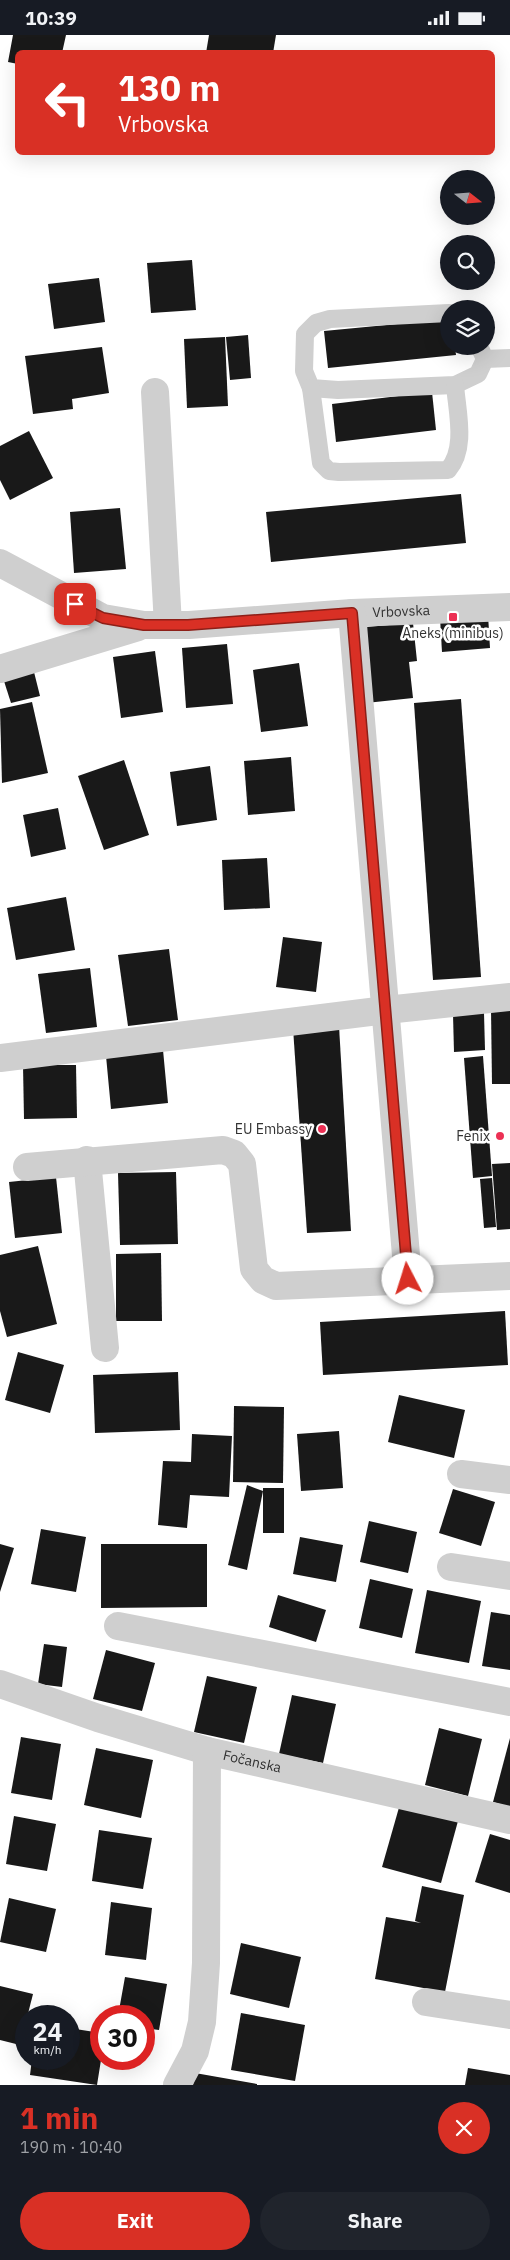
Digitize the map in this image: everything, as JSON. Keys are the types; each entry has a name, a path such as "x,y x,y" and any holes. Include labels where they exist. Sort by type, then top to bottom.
{"street":[{"path":"155,392 156,625"},
{"name":"Vrbovska","path":"0,563 103,618 156,625 198,625 352,613 510,607"},
{"path":"352,613 408,1279"},
{"name":"Vrbovska","path":"0,669 156,625"},
{"path":"0,1058 386,1010 510,997"},
{"path":"27,1167 88,1160 223,1150 234,1154 242,1164 254,1269 263,1280 276,1286 510,1276"},
{"path":"88,1160 104,1348"},
{"path":"461,1474 510,1481"},
{"path":"451,1567 510,1576"},
{"path":"118,1626 510,1702"},
{"name":"Fočanska","path":"0,1684 98,1718 206,1751 510,1820"},
{"path":"177,2085 195,2051 202,2021 206,1963 206,1751"},
{"path":"426,2002 510,2015"}],"lane":[{"path":"440,313 330,319 316,323 305,334 304,371 311,388 321,463 329,471 339,472 448,470 455,461 459,451 455,385"},
{"path":"311,388 338,390 455,385 478,374 482,355"},
{"path":"493,355 510,358"}],"building":[{"path":"13,35 66,35 63,50 15,50 15,63 8,62"},
{"path":"209,35 276,35 274,50 206,50"},
{"path":"192,260 196,310 151,313 147,263"},
{"path":"99,278 105,322 54,329 48,284"},
{"path":"440,320 440,355 456,355 328,368 324,331"},
{"path":"248,335 251,378 230,380 226,337"},
{"path":"225,337 228,406 187,408 184,339"},
{"path":"102,347 109,393 72,399 73,409 33,414 25,356"},
{"path":"432,392 436,430 336,442 332,404"},
{"path":"29,431 53,478 10,500 0,480 0,446"},
{"path":"461,494 466,543 271,562 266,512"},
{"path":"120,508 126,569 74,573 70,512"},
{"path":"488,615 490,648 442,652 440,618"},
{"path":"413,623 417,661 409,662 413,698 366,703 366,627"},
{"path":"227,644 233,704 186,708 182,648"},
{"path":"155,651 163,712 121,718 113,657"},
{"path":"299,663 308,726 261,732 253,670"},
{"path":"33,668 40,696 11,703 3,678"},
{"path":"461,699 481,977 433,980 414,703"},
{"path":"32,702 48,773 2,783 0,709"},
{"path":"291,757 295,811 248,815 244,761"},
{"path":"124,760 149,835 104,850 78,776"},
{"path":"210,766 217,820 177,826 170,772"},
{"path":"58,808 66,849 31,857 23,815"},
{"path":"267,858 270,908 224,910 222,860"},
{"path":"66,897 75,950 16,960 7,908"},
{"path":"283,937 322,942 316,992 276,987"},
{"path":"169,949 178,1020 128,1026 118,955"},
{"path":"90,968 97,1027 46,1033 38,974"},
{"path":"491,1008 510,1008 510,1084 492,1084"},
{"path":"484,1013 485,1050 454,1052 453,1014"},
{"name":"EU Embassy","path":"339,1026 351,1231 307,1233 293,1028"},
{"path":"163,1050 168,1103 111,1109 106,1056"},
{"path":"483,1056 492,1176 473,1178 464,1058"},
{"path":"23,1065 76,1065 77,1118 24,1119"},
{"path":"510,1163 510,1229 497,1230 492,1164"},
{"path":"176,1172 178,1244 120,1245 118,1173"},
{"path":"56,1177 62,1233 15,1238 9,1182"},
{"path":"492,1178 496,1227 484,1228 480,1179"},
{"path":"38,1246 57,1324 7,1337 0,1311 0,1255"},
{"path":"161,1253 162,1321 116,1321 116,1254"},
{"path":"505,1311 508,1365 323,1375 320,1322"},
{"path":"18,1352 64,1365 50,1413 5,1400"},
{"path":"178,1372 180,1430 95,1433 93,1375"},
{"path":"399,1395 465,1410 454,1458 388,1442"},
{"path":"234,1406 284,1407 283,1483 233,1482"},
{"path":"339,1431 343,1488 301,1491 297,1434"},
{"path":"192,1434 232,1436 229,1497 190,1495 187,1528 158,1525 163,1461 191,1462"},
{"path":"247,1485 263,1491 247,1570 228,1565"},
{"path":"263,1488 284,1488 284,1533 263,1533"},
{"path":"453,1489 495,1502 481,1546 439,1533"},
{"path":"369,1521 417,1532 408,1573 360,1562"},
{"path":"41,1529 86,1537 76,1592 31,1584"},
{"path":"300,1537 343,1545 336,1582 293,1574"},
{"path":"0,1544 14,1548 0,1592"},
{"path":"101,1544 207,1544 207,1607 101,1608"},
{"path":"370,1579 413,1589 402,1638 359,1628"},
{"path":"427,1590 481,1601 469,1663 415,1653"},
{"path":"278,1595 326,1610 316,1642 269,1627"},
{"path":"491,1612 510,1615 510,1670 482,1666"},
{"path":"44,1644 67,1647 62,1687 38,1684"},
{"path":"106,1650 155,1663 142,1711 93,1699"},
{"path":"207,1676 257,1687 244,1743 194,1732"},
{"path":"292,1695 336,1704 323,1763 279,1754"},
{"path":"439,1728 482,1739 468,1796 425,1785"},
{"path":"21,1737 61,1744 52,1800 11,1793"},
{"path":"510,1738 510,1807 493,1802"},
{"path":"96,1748 153,1760 141,1818 84,1805"},
{"path":"400,1804 458,1821 441,1883 382,1867"},
{"path":"14,1816 56,1824 47,1871 6,1864"},
{"path":"99,1830 152,1838 143,1889 92,1881"},
{"path":"490,1834 510,1840 510,1893 475,1882"},
{"path":"422,1886 464,1895 445,1992 375,1979 386,1917 421,1923 415,1921"},
{"path":"9,1898 56,1909 46,1952 0,1942"},
{"path":"111,1902 152,1908 146,1960 105,1955"},
{"path":"241,1943 301,1957 289,2008 230,1994"},
{"path":"125,1977 167,1984 159,2030 155,2029 155,2005 120,2005"},
{"path":"0,1986 33,1994 30,2005 15,2005 15,2044 0,2040"},
{"path":"241,2013 305,2025 295,2081 231,2070"},
{"path":"80,2030 90,2031 90,2070 99,2070 97,2085 30,2075 31,2070 80,2070"},
{"path":"468,2068 510,2075 510,2085 465,2085"},
{"path":"195,2073 257,2084 257,2085 193,2085"}],"place":[{"name":"Aneks (minibus)","path":"453,617"},
{"name":"EU Embassy","path":"322,1129"},
{"name":"Fenix","path":"500,1136"}],"route":[{"path":"75,604 103,618 144,625 188,625 352,613 408,1279"}]}
